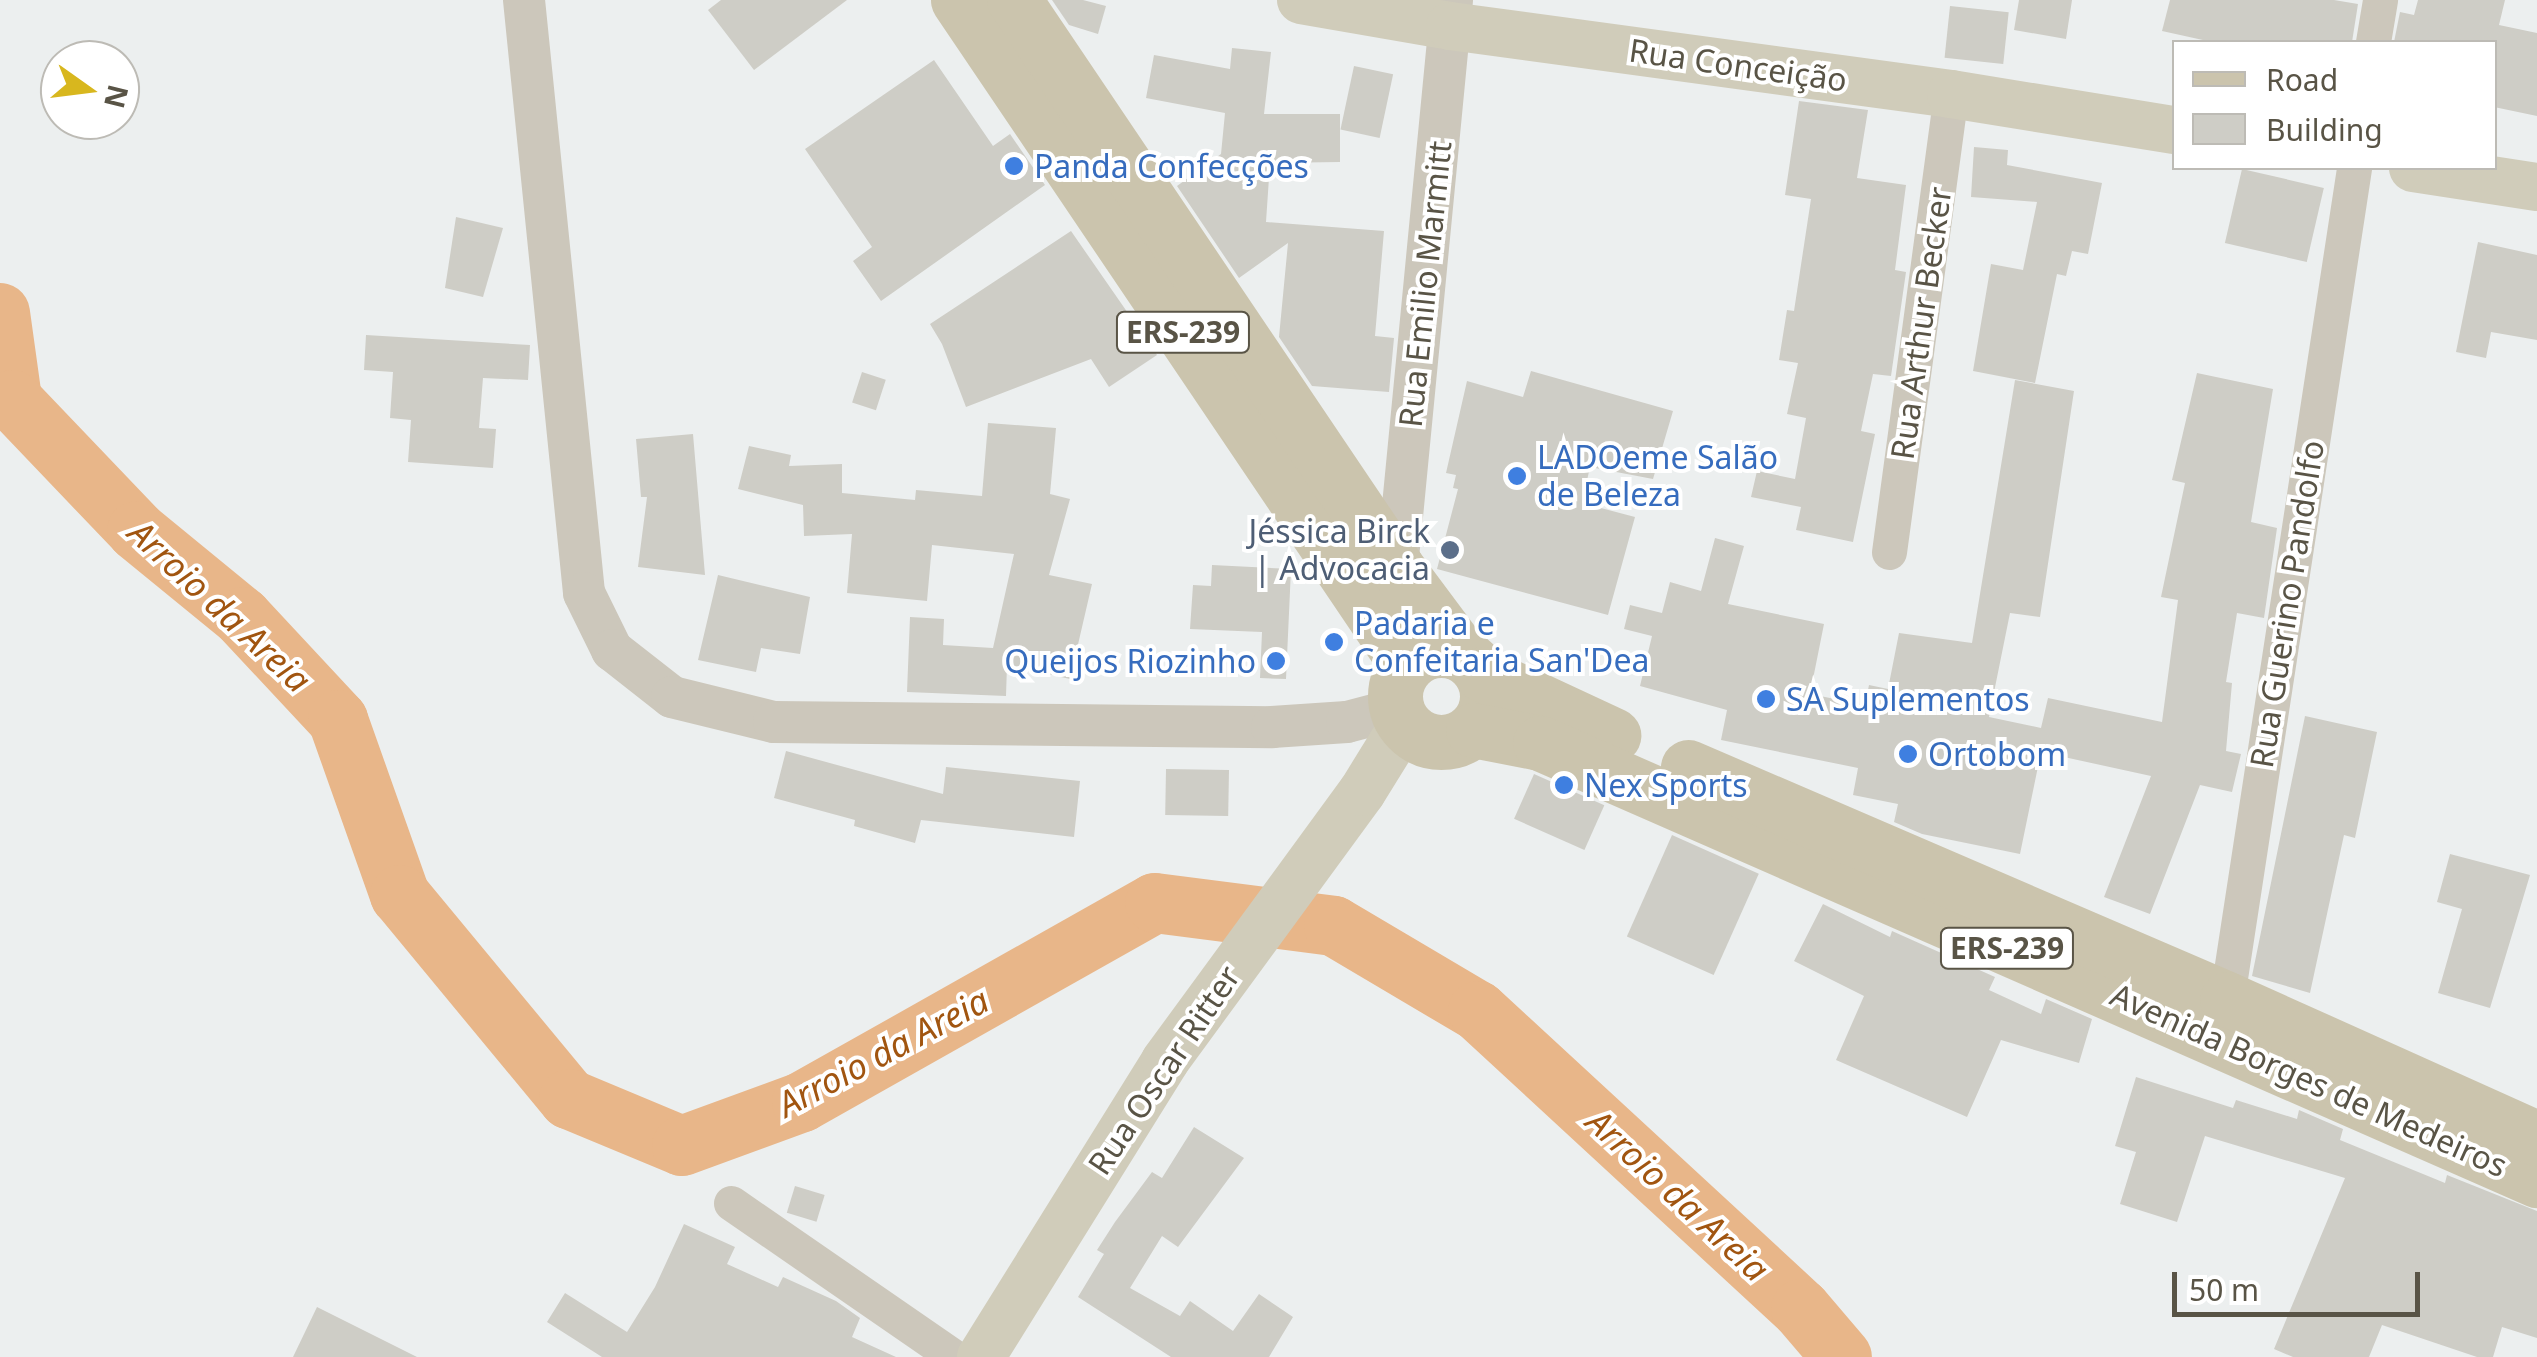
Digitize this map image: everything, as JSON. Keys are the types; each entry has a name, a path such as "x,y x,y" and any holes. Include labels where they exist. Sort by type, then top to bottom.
{"main road":[{"name":"ERS-239","path":"958,0 1234,366 1471,664"},
{"name":"ERS-239","path":"1014,0 1234,366 1422,714"},
{"name":"Rua Conceição","path":"1301,0 1451,13 2172,130"},
{"path":"2426,170 2537,187"},
{"path":"1432,650 1471,664 1487,703 1422,714 1432,650"},
{"name":"Avenida Borges de Medeiros","path":"1471,664 1562,713 2223,1019 2537,1180"},
{"name":"Rua Oscar Ritter","path":"980,1357 1165,1061 1422,714"},
{"name":"Avenida Borges de Medeiros","path":"1422,714 1540,743 2223,1019 2537,1138"}],"street":[{"path":"524,0 584,593 612,650 672,697 774,722 1272,727 1422,714"},
{"path":"2373,40 2380,0"},
{"name":"Rua Emilio Marmitt","path":"1397,568 1451,13"},
{"name":"Rua Arthur Becker","path":"1890,552 1951,94"},
{"name":"Rua Guerino Pandolfo","path":"2223,1019 2354,170"},
{"path":"731,1203 954,1357"}],"building":[{"path":"721,0 847,0 754,70 708,10"},
{"path":"1052,0 1083,0 1106,6 1098,34 1069,25"},
{"path":"2019,0 2072,0 2066,39 2014,30"},
{"path":"2170,0 2334,0 2358,4 2352,40 2203,40 2162,31"},
{"path":"2418,0 2505,0 2499,25 2537,33 2537,116 2497,108 2497,40 2394,40 2400,12 2414,15"},
{"path":"1950,6 2009,12 2003,64 1945,58"},
{"path":"1232,48 1271,52 1264,114 1340,114 1340,162 1270,163 1266,222 1384,231 1375,336 1394,338 1389,392 1312,386 1279,337 1288,243 1239,278 1177,186 1221,154 1225,113 1146,98 1154,55 1230,69"},
{"path":"934,60 993,146 1010,134 1045,185 881,301 853,261 872,247 805,149"},
{"path":"1354,66 1393,74 1380,138 1340,130"},
{"path":"1799,101 1868,110 1857,178 1906,185 1895,270 1906,272 1891,376 1873,374 1861,431 1875,434 1853,542 1796,530 1801,507 1751,497 1757,471 1795,479 1806,418 1787,414 1798,363 1779,360 1787,310 1794,311 1811,199 1785,195"},
{"path":"1974,147 2008,150 2007,165 2102,183 2088,254 2072,251 2066,276 2057,274 2035,383 1973,371 1991,264 2023,270 2037,202 1971,197"},
{"path":"2242,170 2324,188 2307,262 2225,243"},
{"path":"456,217 503,228 483,297 445,288"},
{"path":"1071,231 1157,355 1109,387 1091,359 966,407 942,344 930,324"},
{"path":"2478,242 2537,255 2537,340 2491,332 2486,358 2456,352"},
{"path":"366,335 530,345 528,380 483,378 479,428 496,429 493,468 408,462 411,420 390,418 393,372 364,370"},
{"path":"1531,371 1673,411 1653,479 1590,467 1582,503 1635,517 1608,615 1437,569 1458,489 1453,488 1456,475 1446,473 1467,381 1523,397"},
{"path":"862,372 886,380 876,410 852,402"},
{"path":"2197,373 2273,389 2251,522 2277,528 2264,618 2237,613 2226,682 2232,683 2226,751 2241,754 2232,792 2200,785 2150,914 2104,897 2151,776 2041,752 2020,854 1922,834 1894,822 1898,804 1853,795 1858,768 1721,740 1727,710 1640,686 1652,636 1624,629 1630,605 1662,613 1670,582 1701,591 1715,538 1744,546 1728,604 1824,624 1810,694 1865,705 1869,685 1888,689 1899,633 1972,643 2015,380 2074,391 2040,617 2010,613 1989,717 2041,728 2048,698 2162,722 2178,600 2161,597 2185,483 2172,480"},
{"path":"988,423 1056,428 1050,494 1070,499 1049,575 1092,584 1070,679 1007,665 1006,696 907,692 910,617 944,619 943,645 993,648 1014,554 932,545 927,601 847,593 852,534 804,536 803,505 738,489 749,446 791,455 789,466 842,464 842,493 915,500 916,490 982,496"},
{"path":"693,434 705,575 638,567 647,497 641,497 636,439"},
{"path":"1212,565 1291,569 1286,679 1260,678 1262,632 1190,629 1193,585 1211,586"},
{"path":"718,575 810,597 800,654 761,648 756,672 698,660"},
{"path":"2305,716 2377,732 2355,838 2344,835 2310,993 2252,976"},
{"path":"786,751 943,794 946,767 1080,781 1074,837 921,820 915,843 854,826 855,820 774,798"},
{"path":"1166,769 1229,770 1228,816 1165,815"},
{"path":"1534,774 1604,805 1584,850 1514,819"},
{"path":"1672,835 1759,874 1714,975 1627,936"},
{"path":"2450,854 2530,875 2490,1008 2438,993 2462,909 2437,902"},
{"path":"1823,904 1890,937 1892,931 1995,977 1989,990 2041,1014 2046,999 2092,1019 2079,1063 2001,1040 1967,1117 1836,1060 1864,996 1794,961"},
{"path":"2136,1077 2233,1108 2236,1100 2297,1119 2299,1110 2343,1129 2340,1140 2445,1183 2447,1175 2537,1211 2537,1338 2502,1327 2493,1357 2477,1357 2382,1325 2369,1357 2293,1357 2274,1349 2345,1178 2205,1136 2177,1222 2120,1204 2136,1152 2115,1146"},
{"path":"1194,1127 1244,1158 1178,1247 1162,1236 1130,1288 1180,1316 1190,1301 1233,1331 1259,1294 1293,1317 1269,1357 1171,1357 1078,1297 1104,1254 1097,1250 1115,1222 1152,1172 1162,1178"},
{"path":"795,1186 825,1195 816,1222 787,1213"},
{"path":"684,1224 735,1247 727,1264 778,1287 783,1277 836,1301 860,1318 852,1337 896,1357 602,1357 547,1322 565,1293 627,1332 655,1287"},
{"path":"317,1307 417,1357 293,1357"}],"waterway":[{"name":"Arroio da Areia","path":"0,313 12,400 137,531 242,617 338,720 400,895 569,1099 682,1146 802,1102 1155,903 1334,926 1478,1011 1801,1309 1842,1357"}],"place":[{"name":"Panda Confecções","path":"1014,166"},
{"name":"LADOeme Salão de Beleza","path":"1517,476"},
{"name":"Jéssica Birck | Advocacia","path":"1450,550"},
{"name":"Padaria e Confeitaria San'Dea","path":"1334,642"},
{"name":"Queijos Riozinho","path":"1276,661"},
{"name":"SA Suplementos","path":"1766,699"},
{"name":"Ortobom","path":"1908,754"},
{"name":"Nex Sports","path":"1564,785"}]}
